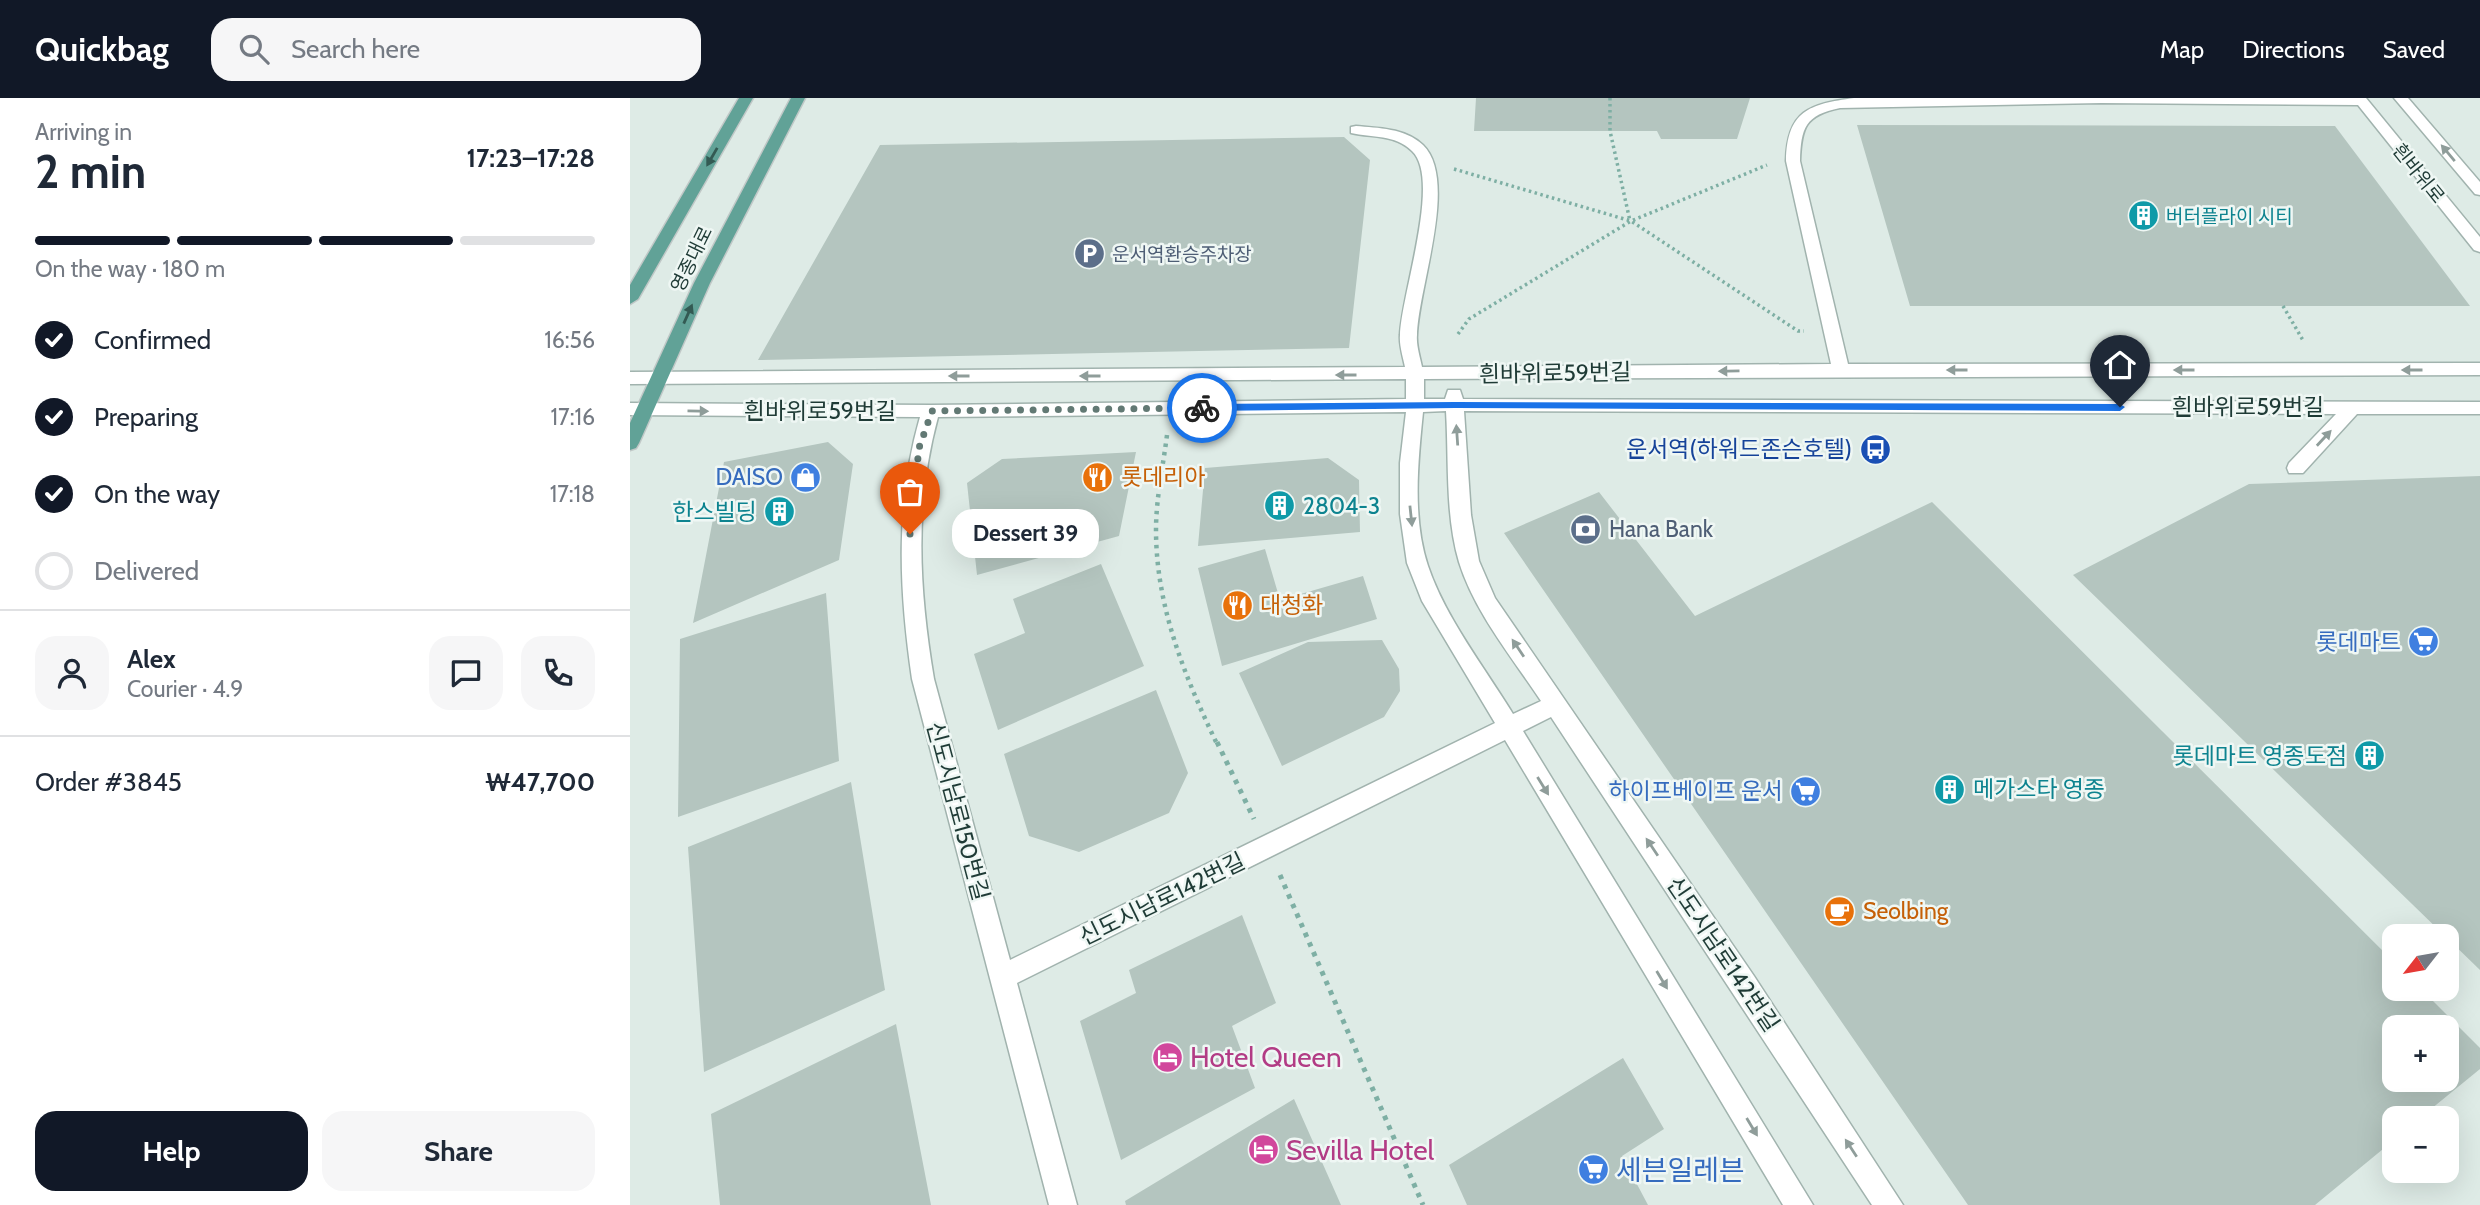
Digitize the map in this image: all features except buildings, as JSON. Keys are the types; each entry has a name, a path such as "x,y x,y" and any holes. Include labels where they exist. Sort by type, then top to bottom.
{"main road":[{"name":"영종대로","path":"630,299 746,98"},
{"name":"영종대로","path":"630,443 638,410 660,378 702,283 798,98"}],"street":[{"name":"흰바위로","path":"2401,98 2480,191"},
{"name":"흰바위로","path":"2360,99 2480,247"},
{"path":"1841,370 1793,161 1792,136 1806,115 1845,103 2360,99"},
{"path":"1356,130 1390,133 1417,147 1429,165 1430,209 1408,336 1415,375 1409,476 1410,514 1417,563 1429,595 1799,1205"},
{"name":"흰바위로59번길","path":"630,378 1415,375 1841,370 2480,369"},
{"name":"신도시남로142번길","path":"1453,374 1457,480 1469,561 1486,602 1889,1205"},
{"name":"흰바위로59번길","path":"638,410 932,411 1455,405 2480,408"},
{"path":"2295,468 2352,408"},
{"name":"신도시남로150번길","path":"932,411 919,448 908,556 914,627 923,679 1063,1205"},
{"name":"신도시남로142번길","path":"1004,976 1556,704"}],"path":[{"path":"1610,98 1610,131 1630,221"},
{"path":"1458,334 1469,319 1630,221 1762,165 1793,161"},
{"path":"1429,165 1450,168 1630,221 1798,331 1833,331"},
{"path":"2283,306 2321,370"}],"way so far":[{"path":"910,534 919,448 932,411 1202,408"}],"place":[{"name":"버터플라이 시티","path":"2143,216"},
{"name":"운서역환승주차장","path":"1089,254"},
{"name":"운서역(하워드존슨호텔)","path":"1875,449"},
{"name":"DAISO","path":"806,477"},
{"name":"롯데리아","path":"1098,477"},
{"name":"2804-3","path":"1280,506"},
{"name":"한스빌딩","path":"780,512"},
{"name":"Hana Bank","path":"1586,529"},
{"name":"Dessert 39","path":"910,534"},
{"name":"대청화","path":"1237,605"},
{"name":"롯데마트","path":"2424,642"},
{"name":"롯데마트 영종도점","path":"2370,756"},
{"name":"메가스타 영종","path":"1950,789"},
{"name":"하이프베이프 운서","path":"1806,791"},
{"name":"Seolbing","path":"1840,911"},
{"name":"Hotel Queen","path":"1167,1057"},
{"name":"Sevilla Hotel","path":"1263,1150"},
{"name":"세븐일레븐","path":"1593,1170"}],"route":[{"path":"1202,408 1455,405 2120,407"}]}
